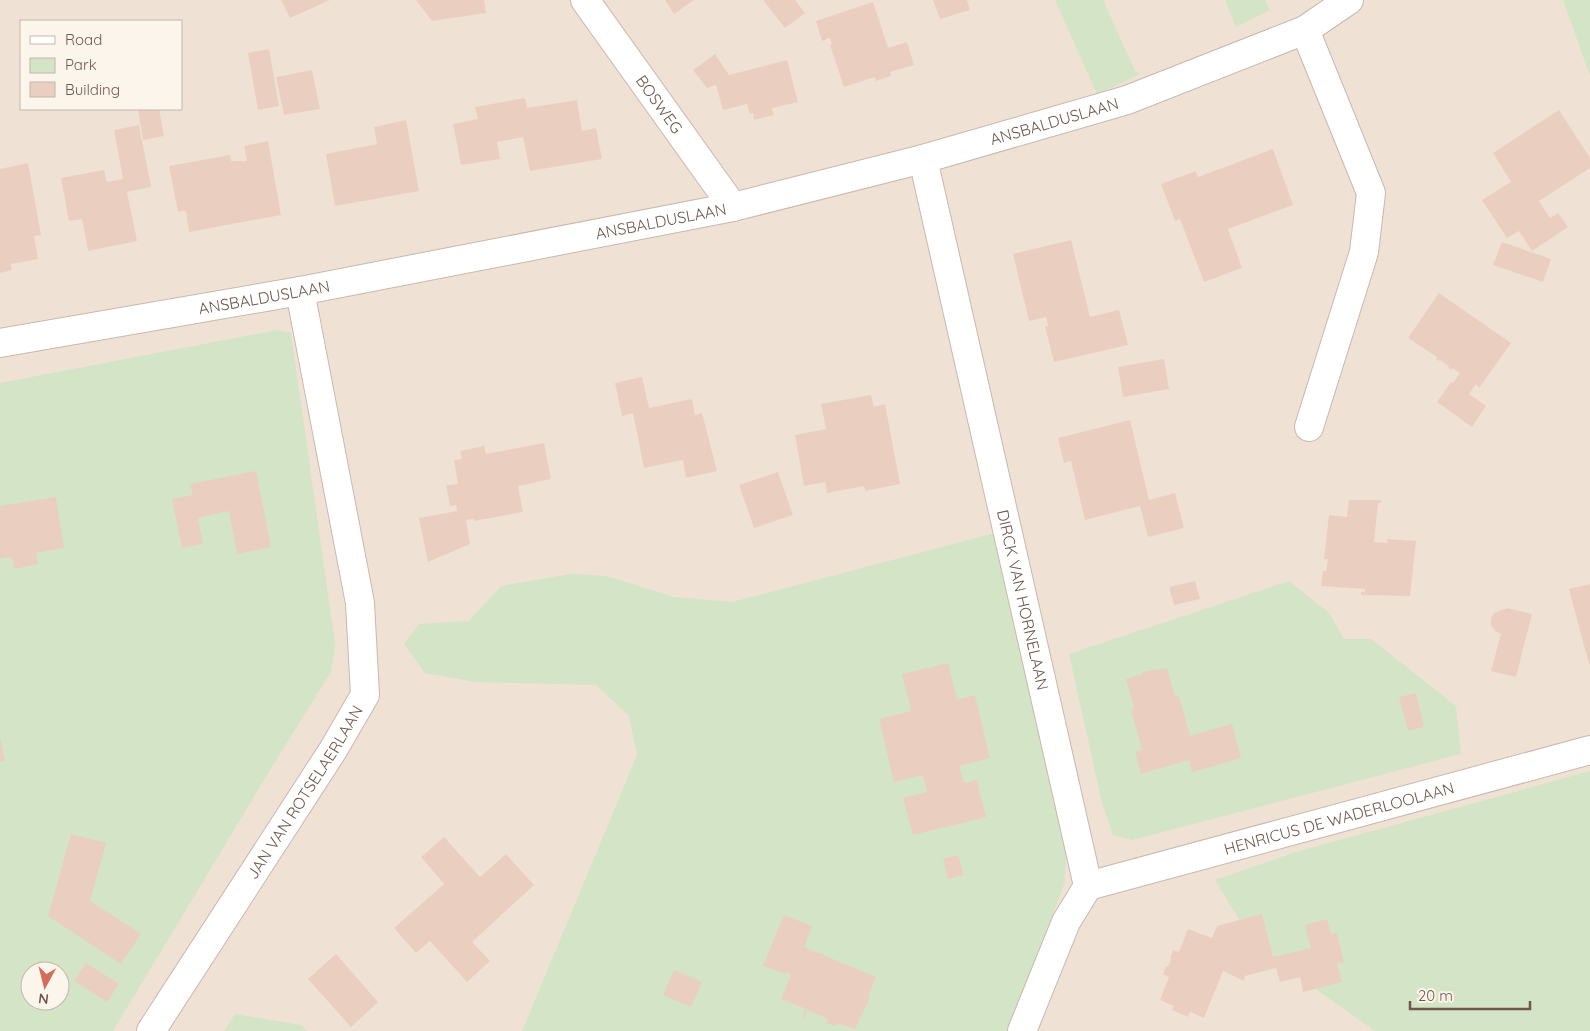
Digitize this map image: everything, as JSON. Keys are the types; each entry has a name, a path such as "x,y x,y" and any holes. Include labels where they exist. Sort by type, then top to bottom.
{"street":[{"name":"BOSWEG","path":"585,0 732,207"},
{"name":"ANSBALDUSLAAN","path":"0,343 300,291 732,207 922,159 1127,100 1305,30 1349,0"},
{"path":"1305,30 1371,193 1364,252 1309,427"},
{"name":"DIRCK VAN HORNELAAN","path":"922,159 1088,886"},
{"name":"JAN VAN ROTSELAERLAAN","path":"152,1031 333,750 365,694 360,603 300,291"},
{"name":"HENRICUS DE WADERLOOLAAN","path":"1088,886 1590,750"},
{"path":"1022,1031 1066,922 1088,886"}],"shaded area":[{"path":"0,0 1590,0 1590,1031 0,1031"}],"green space":[{"path":"1055,0 1103,0 1135,71 1141,74 1097,94"},
{"path":"1225,0 1265,0 1270,10 1236,27"},
{"path":"1563,0 1590,0 1590,76"},
{"path":"277,330 291,333 335,644 331,672 113,1031 0,1031 0,383"},
{"path":"995,533 1066,853 1065,882 1007,1031 522,1031 637,755 629,716 596,685 476,682 425,673 404,644 419,624 469,621 501,586 570,574 607,576 674,597 732,602"},
{"path":"1289,581 1329,613 1344,639 1371,639 1456,706 1461,754 1132,840 1113,835 1102,803 1069,654"},
{"path":"1590,771 1590,1031 1375,1031 1255,946 1215,880 1296,852"},
{"path":"235,1014 301,1025 307,1031 224,1031"}],"building":[{"path":"281,0 330,0 290,18"},
{"path":"416,0 484,0 486,13 432,21"},
{"path":"665,0 694,0 674,14"},
{"path":"763,0 795,0 805,13 785,28"},
{"path":"933,0 967,0 970,10 940,19"},
{"path":"873,2 888,48 907,42 914,65 890,72 891,76 876,81 875,77 844,87 830,45 832,44 830,38 822,41 816,21"},
{"path":"269,49 279,106 258,110 248,53"},
{"path":"715,54 729,75 787,60 798,102 772,108 774,115 754,120 753,113 750,114 747,104 723,110 716,85 707,88 693,70"},
{"path":"312,70 320,109 284,115 276,77"},
{"path":"525,98 527,108 577,100 582,131 596,128 602,159 530,171 523,137 497,142 500,159 461,165 453,124 478,119 475,107"},
{"path":"138,110 159,110 164,136 143,140"},
{"path":"1559,110 1590,158 1590,168 1539,201 1550,218 1558,213 1568,227 1532,251 1519,231 1507,238 1482,200 1511,182 1493,153"},
{"path":"406,120 419,191 335,206 326,154 377,144 374,127"},
{"path":"139,125 151,187 127,192 137,241 88,251 82,219 69,221 61,178 104,170 107,182 123,179 114,130"},
{"path":"268,141 281,215 189,232 186,211 178,212 169,166 230,155 231,161 247,161 244,146"},
{"path":"1273,149 1293,205 1228,229 1242,268 1204,282 1180,219 1175,221 1161,184 1196,171 1198,177"},
{"path":"28,163 41,235 34,236 38,259 11,264 12,270 0,273 0,169"},
{"path":"1071,240 1090,317 1119,310 1128,345 1054,362 1045,327 1048,326 1046,317 1029,321 1013,254"},
{"path":"1502,242 1551,259 1543,282 1493,265"},
{"path":"1439,293 1511,343 1479,388 1476,384 1469,394 1486,406 1472,427 1437,402 1460,373 1452,368 1451,370 1449,366 1440,360 1438,361 1437,357 1408,338"},
{"path":"1164,359 1169,389 1123,397 1118,367"},
{"path":"642,377 649,408 692,399 695,415 702,413 717,471 686,478 683,460 644,468 633,413 622,416 615,383"},
{"path":"871,395 874,407 885,404 900,484 865,491 864,486 827,493 825,482 804,486 795,435 826,429 821,404"},
{"path":"1130,420 1149,500 1175,493 1184,528 1148,537 1140,506 1085,520 1071,461 1064,463 1058,438"},
{"path":"544,443 551,479 518,486 523,512 474,521 474,519 466,520 470,544 428,562 419,518 457,511 456,505 450,506 446,485 458,484 454,460 462,459 460,451 484,446 486,454"},
{"path":"256,471 271,547 237,554 229,511 198,518 203,544 182,548 172,499 193,495 190,484"},
{"path":"778,472 793,515 754,528 739,485"},
{"path":"56,497 64,548 36,553 38,564 14,569 12,557 0,559 0,506"},
{"path":"1349,500 1381,500 1381,503 1378,503 1374,542 1388,543 1387,539 1416,541 1410,596 1361,595 1361,592 1365,592 1365,589 1321,586 1323,571 1326,571 1328,559 1324,559 1329,515 1347,517"},
{"path":"1195,581 1200,599 1174,605 1169,587"},
{"path":"1590,584 1590,664 1589,664 1569,589"},
{"path":"1507,608 1532,614 1516,677 1491,671 1501,634 1495,631 1491,625 1491,618 1494,613"},
{"path":"948,663 957,700 975,695 990,758 959,766 964,783 977,780 986,817 913,835 903,798 927,792 923,775 894,782 879,719 911,711 902,674"},
{"path":"1167,668 1175,697 1179,696 1190,736 1232,724 1241,758 1192,772 1189,760 1141,774 1135,751 1142,750 1131,709 1134,708 1126,679 1143,674 1142,672"},
{"path":"1416,693 1424,727 1408,731 1399,697"},
{"path":"0,737 5,761 0,762"},
{"path":"71,834 106,843 90,901 141,934 121,964 48,916"},
{"path":"444,837 480,877 506,854 534,885 472,942 490,961 467,982 430,941 416,953 394,928 444,884 421,857"},
{"path":"958,855 964,875 948,879 943,859"},
{"path":"1262,914 1273,957 1311,948 1305,925 1327,919 1331,934 1337,932 1344,962 1337,964 1342,982 1303,992 1300,977 1280,982 1276,968 1245,976 1244,981 1223,971 1204,1018 1190,1012 1188,1017 1172,1010 1174,1006 1160,1000 1169,977 1163,974 1166,966 1168,967 1173,950 1179,952 1188,929 1212,938 1217,926"},
{"path":"784,915 812,926 804,947 876,977 868,997 870,998 855,1029 837,1023 835,1026 827,1023 828,1019 807,1010 804,1018 802,1018 806,1009 781,999 791,975 763,966"},
{"path":"336,954 378,1002 351,1027 308,979"},
{"path":"86,963 119,984 107,1002 74,981"},
{"path":"674,970 702,982 691,1007 663,995"}]}
